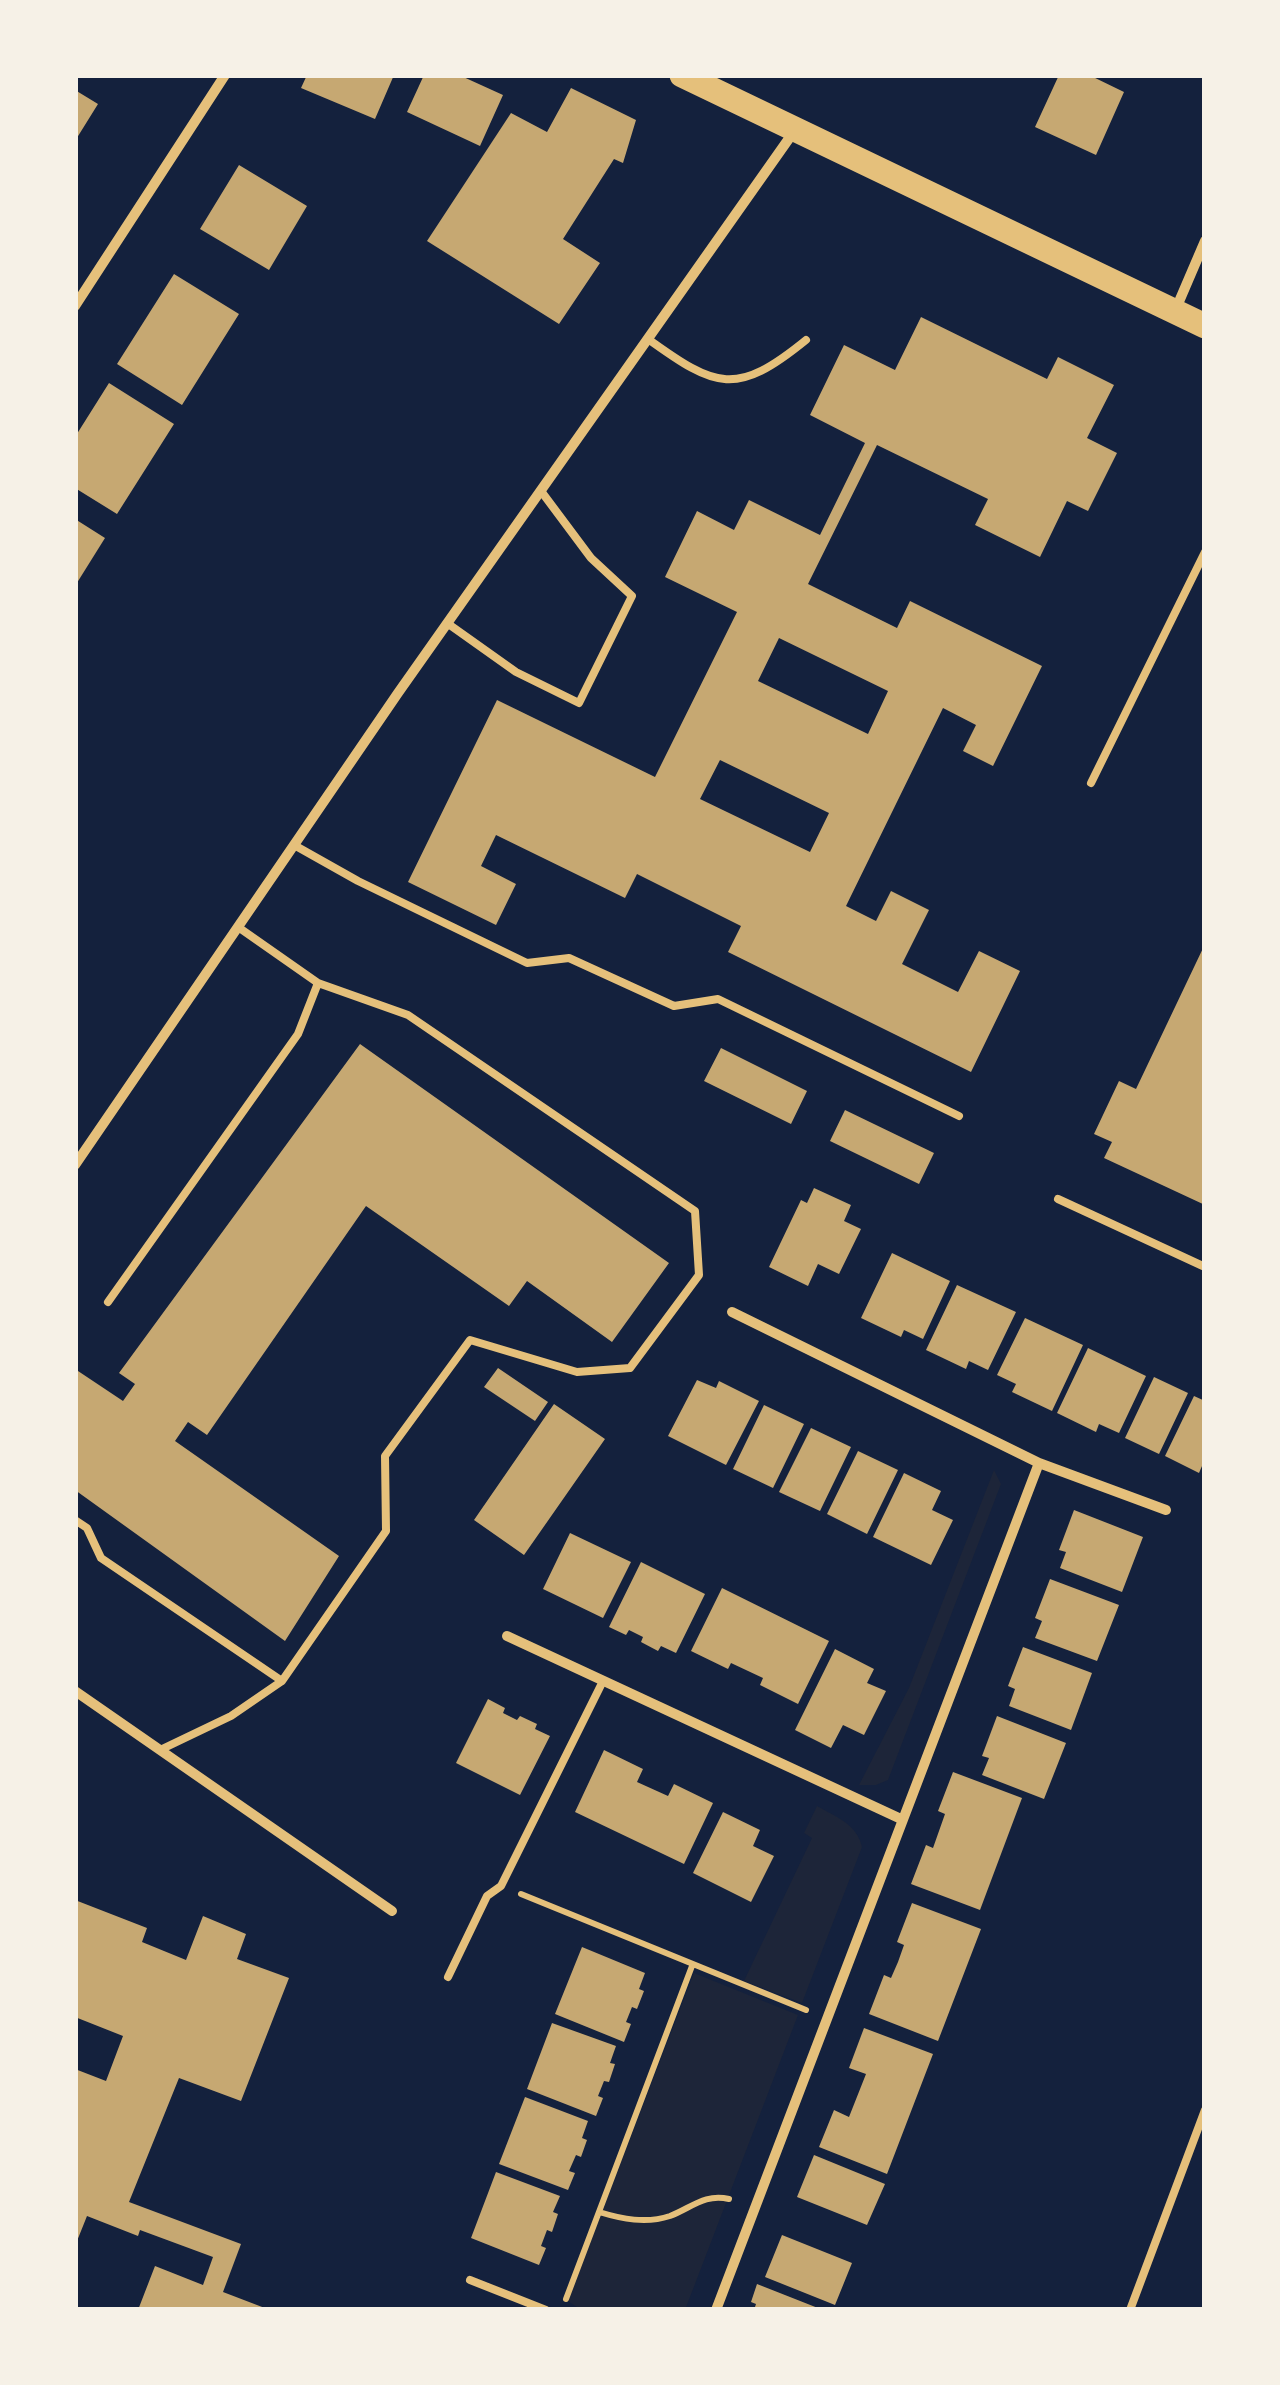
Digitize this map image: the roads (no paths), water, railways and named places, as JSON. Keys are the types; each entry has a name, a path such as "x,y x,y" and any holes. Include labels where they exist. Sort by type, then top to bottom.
{"main road":[{"path":"682,75 1205,326"}],"street":[{"path":"75,306 225,75"},
{"path":"75,1164 447,624 796,129"},
{"path":"1175,312 1205,241"},
{"path":"732,1312 1039,1463 1166,1510"},
{"path":"716,2310 1039,1463"},
{"path":"507,1636 901,1818"},
{"path":"75,1691 392,1911"}],"lane":[{"path":"648,339 694,372 713,380 749,376 806,340"},
{"path":"447,624 516,672 578,702 632,596 591,558 540,491"},
{"path":"1091,783 1205,552"},
{"path":"294,845 358,881 527,963 569,958 674,1006 718,999 959,1116"},
{"path":"160,1750 231,1716 282,1681 386,1531 384,1456 470,1340 577,1372 630,1368 698,1275 695,1211 408,1015 318,983 238,926"},
{"path":"108,1302 298,1034 318,983"},
{"path":"1058,1199 1205,1267"},
{"path":"75,1520 88,1528 102,1558 282,1681"},
{"path":"448,1976 488,1896 501,1886 603,1681"},
{"path":"1130,2310 1205,2110"},
{"path":"470,2280 546,2310"}]}
